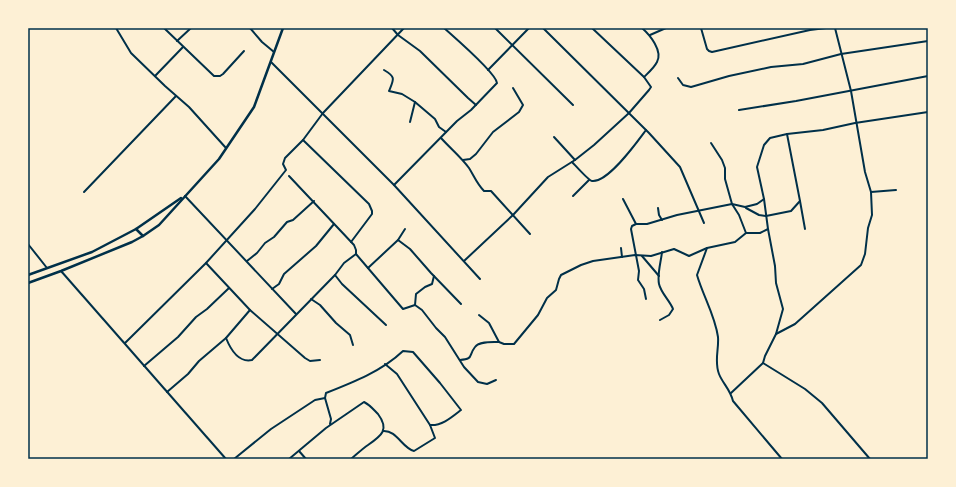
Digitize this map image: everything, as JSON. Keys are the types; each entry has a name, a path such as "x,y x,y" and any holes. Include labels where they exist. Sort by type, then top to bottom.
{"street":[{"path":"116,28 131,53 193,111 226,148"},
{"path":"164,28 211,74 217,77 223,74 244,51"},
{"path":"177,41 191,28"},
{"path":"250,28 262,42 274,52"},
{"path":"28,283 143,236 159,225 219,159 254,107 283,28"},
{"path":"392,28 398,35 420,51 476,105"},
{"path":"125,344 206,263 255,209 286,170 283,164 285,158 303,140 322,113 404,28"},
{"path":"394,185 497,83 497,80 488,70 444,28"},
{"path":"495,28 573,105"},
{"path":"488,70 529,28"},
{"path":"543,28 646,130 680,167 704,223"},
{"path":"464,261 513,215 548,177 575,160 594,145 629,113 650,90 651,87 644,77 592,28"},
{"path":"642,28 650,35 657,50 658,59 657,63 644,77"},
{"path":"650,35 666,28"},
{"path":"701,28 707,49 712,52 810,30 826,28"},
{"path":"776,334 795,324 861,265 865,254 868,228 872,215 871,192 865,172 851,91 835,28"},
{"path":"678,78 683,84 691,87 729,76 771,67 803,64 841,54 928,41"},
{"path":"155,76 183,47"},
{"path":"270,62 394,185 480,279"},
{"path":"384,70 391,74 393,78 394,83 389,91 396,92 415,102 446,132"},
{"path":"739,110 766,107 928,76"},
{"path":"463,160 470,159 476,154 493,132 519,112 523,105 513,88"},
{"path":"84,192 176,96"},
{"path":"410,122 415,102"},
{"path":"731,393 763,363 776,334 783,309 776,282 775,266 764,198 757,167 764,145 770,138 787,134 823,130 856,123 928,112"},
{"path":"572,162 589,180 598,180 619,165 646,130"},
{"path":"787,134 805,229"},
{"path":"554,137 575,160"},
{"path":"441,138 463,160 484,191 491,191 530,234"},
{"path":"303,140 369,204 372,210 372,214 351,242"},
{"path":"711,144 722,160 725,168 725,179 732,204 739,215 746,234"},
{"path":"289,176 351,242 356,250 356,254 403,309 415,305"},
{"path":"573,196 589,180"},
{"path":"871,192 896,190"},
{"path":"185,196 296,314"},
{"path":"28,275 92,252 136,229 185,196"},
{"path":"745,207 757,204 764,198"},
{"path":"623,199 636,224"},
{"path":"247,262 265,243 274,237 286,222 293,220 314,201"},
{"path":"646,299 644,288 638,280 639,271 635,255 631,229 632,226 636,224 647,224 698,210 732,204 745,207 759,215 766,216 791,211 800,201"},
{"path":"658,208 659,215 662,220"},
{"path":"272,289 279,284 284,274 295,262 316,246 334,224"},
{"path":"136,229 143,236"},
{"path":"368,268 398,240 405,229"},
{"path":"460,360 467,360 470,358 475,346 482,342 514,344 538,315 548,298 556,290 561,275 581,265 594,261 635,255 651,256 674,249 689,256 707,248 735,242 746,234 760,233 768,229"},
{"path":"398,240 410,249 461,304"},
{"path":"28,244 46,268"},
{"path":"620,248 622,257"},
{"path":"707,248 696,275 714,316 718,338 716,360 719,375 731,393 733,401 782,459"},
{"path":"660,320 669,315 673,309 659,285 662,252"},
{"path":"226,338 230,348 237,356 252,360 335,275 344,263 356,254"},
{"path":"642,256 659,276"},
{"path":"206,263 250,310 276,334 310,361 320,360"},
{"path":"60,271 226,459"},
{"path":"335,275 342,284 386,325"},
{"path":"415,305 416,294 432,284 434,276"},
{"path":"144,366 229,288"},
{"path":"311,299 320,305 336,323 350,335 353,345"},
{"path":"415,305 422,310 445,337 460,360 478,382 487,384 496,380"},
{"path":"167,392 188,374 199,361 226,338 250,310"},
{"path":"479,315 489,323 499,342"},
{"path":"329,425 331,419 325,398 326,393 365,377 394,360 403,351 414,352 461,410 444,422 430,425"},
{"path":"763,363 805,389 822,403 870,459"},
{"path":"383,431 387,431 398,437 408,450 414,451 435,438 430,425 397,374 385,364"},
{"path":"234,459 271,429 315,400 325,398"},
{"path":"289,459 329,425 364,402 371,405 383,420 383,431 374,442 367,445 351,459"},
{"path":"299,451 306,459"}]}
